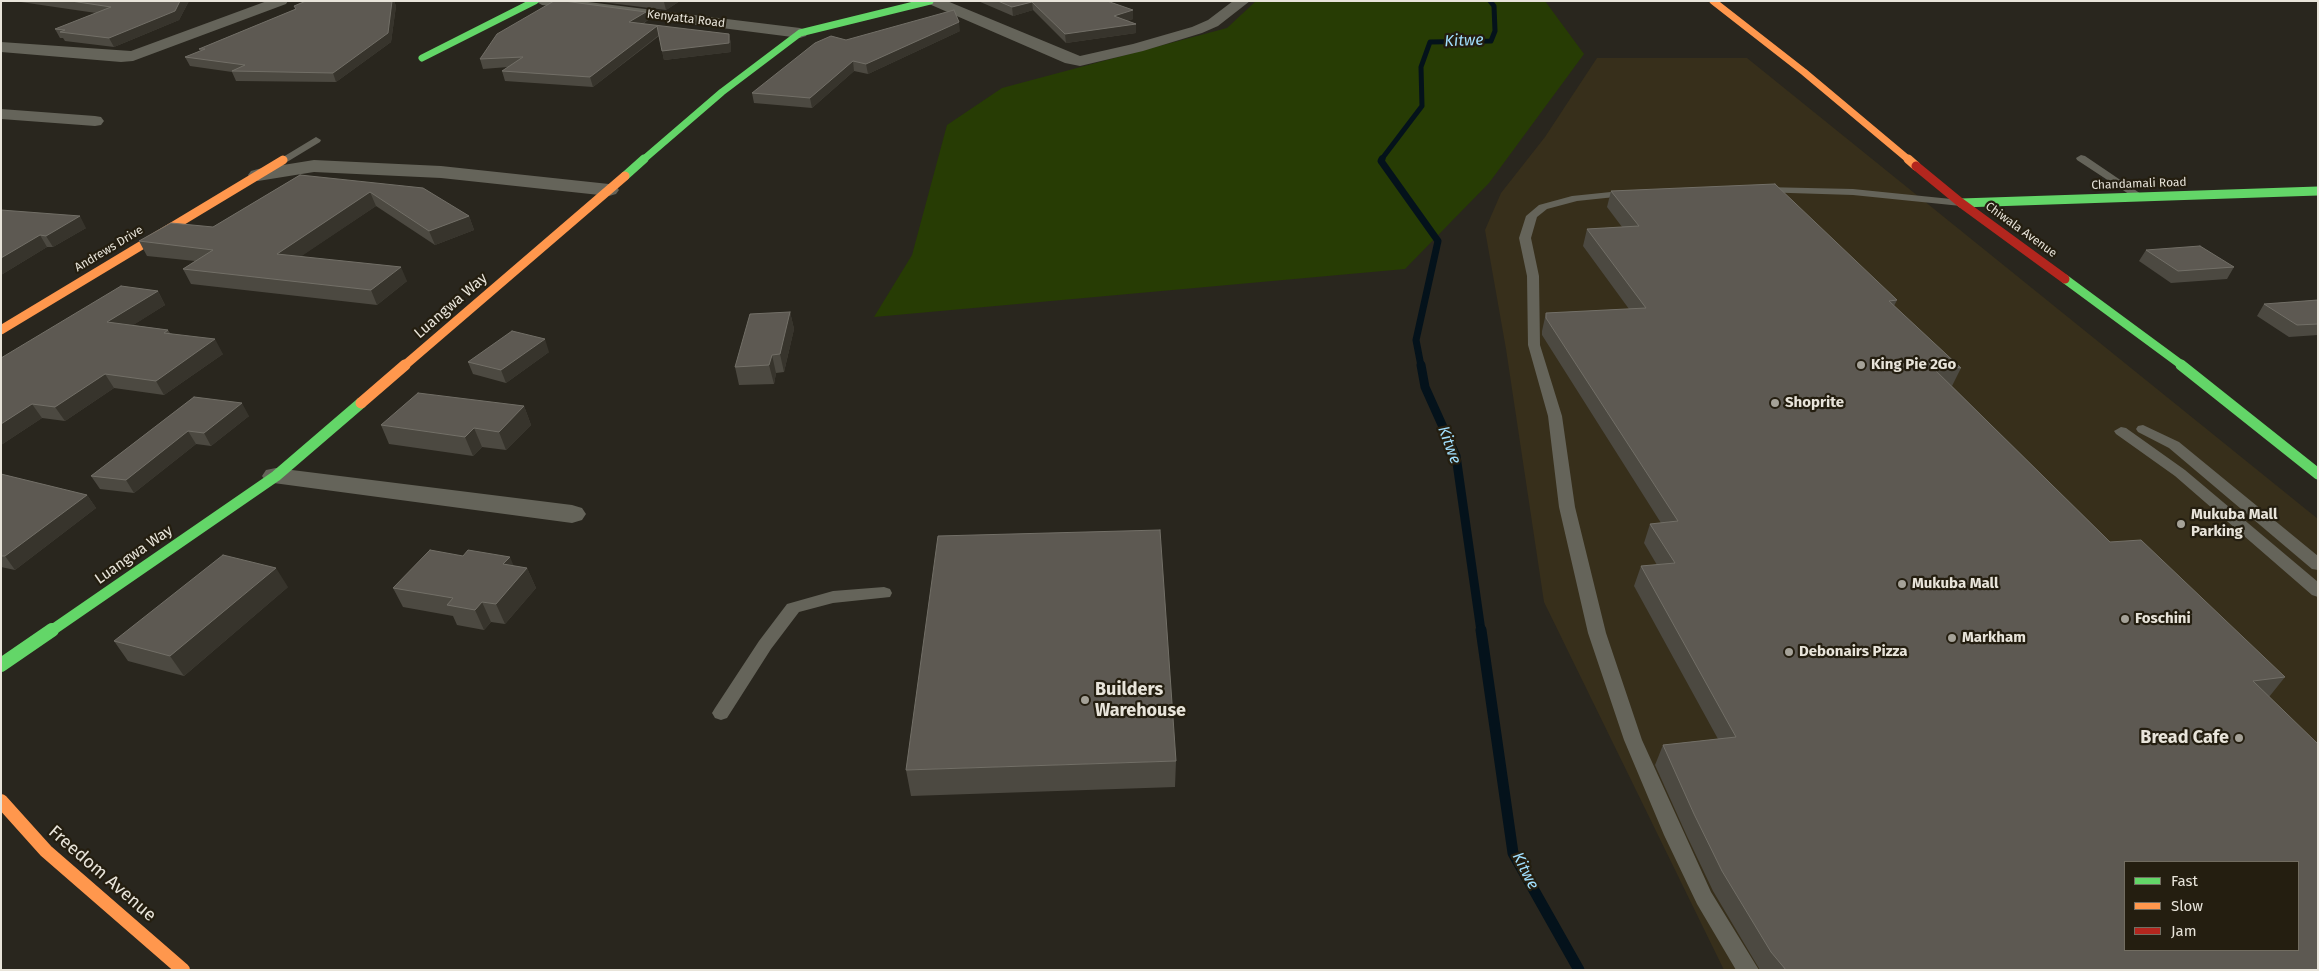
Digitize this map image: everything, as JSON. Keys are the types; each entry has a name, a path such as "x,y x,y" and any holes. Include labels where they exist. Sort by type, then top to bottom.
{"street":[{"path":"1,47 120,57 133,56 280,1"},
{"path":"422,58 535,1"},
{"name":"Kenyatta Road","path":"542,1 800,33"},
{"name":"Luangwa Way","path":"1,665 276,476 722,92 800,33 930,1"},
{"path":"934,1 1071,60 1080,61 1137,48 1198,30 1213,23 1243,1"},
{"name":"Chiwala Avenue","path":"1713,1 1804,72 1961,203 2161,349 2318,474"},
{"path":"1,114 95,121"},
{"name":"Andrews Drive","path":"1,330 283,160"},
{"path":"258,176 288,169 314,166 348,167 441,172 609,190"},
{"name":"Chandamali Road","path":"1961,203 2318,191"},
{"path":"276,476 572,514"},
{"name":"Freedom Avenue","path":"1,801 46,851 183,970"}],"lane":[{"path":"283,160 316,140"},
{"path":"2081,158 2142,198"},
{"path":"1747,190 1854,192 1961,203"},
{"path":"1646,191 1576,198 1543,207 1532,216 1525,238 1532,276 1534,345 1555,416 1567,506 1597,633 1633,740 1674,835 1704,898 1748,970"},
{"path":"2143,429 2174,445 2318,565"},
{"path":"2121,431 2180,474 2318,591"},
{"path":"721,714 765,645 794,608 832,597 884,593"}],"shaded area":[{"name":"Mukuba Mall","path":"1597,58 1747,58 2318,519 2318,970 1724,970 1544,602 1506,349 1485,230 1501,193 1545,137"}],"green space":[{"path":"1256,1 1545,1 1584,54 1489,183 1405,269 874,317 912,255 947,125 1002,88 1227,28"}],"building":[{"path":"71,1 180,1 175,11 109,38 60,32 65,30 55,29 111,7"},
{"path":"306,1 392,1 388,33 333,73 232,71 245,65 185,57 205,49 199,49 296,9 294,6"},
{"path":"554,1 646,12 629,22 729,34 729,43 662,51 657,26 590,77 502,71 523,57 480,59 497,34"},
{"path":"998,1 1107,1 1133,10 1114,16 1136,24 1065,34 1032,2 1012,7"},
{"path":"954,10 959,22 866,64 853,61 810,98 752,93 815,43 831,36 846,40"},
{"path":"300,175 423,188 469,216 429,231 370,192 277,254 401,267 371,290 183,269 213,250 139,241 171,223 213,227"},
{"name":"Mukuba Mall","path":"1775,184 1897,300 1889,301 1961,368 1929,364 2110,542 2141,540 2285,677 2253,681 2318,744 2318,970 1786,970 1771,952 1722,871 1663,745 1736,737 1641,566 1675,563 1650,524 1678,521 1546,318 1546,313 1646,308 1587,229 1639,226 1611,191"},
{"path":"1,210 80,216 46,236 40,235 1,258"},
{"path":"2200,246 2234,267 2178,271 2146,250"},
{"path":"121,286 158,291 107,322 168,330 164,333 215,339 156,381 105,374 55,407 32,404 1,424 1,358"},
{"path":"2318,300 2318,324 2297,325 2264,304"},
{"path":"790,312 780,354 772,355 769,365 735,367 750,314"},
{"path":"512,331 545,339 501,370 468,362"},
{"path":"418,393 524,406 499,432 474,428 465,437 381,425"},
{"path":"194,397 242,403 204,433 188,431 126,480 91,476"},
{"path":"1,474 87,495 5,556 1,556"},
{"path":"1160,530 1176,761 906,770 938,536"},
{"path":"430,550 463,556 468,550 510,557 503,564 527,568 496,604 482,602 475,610 447,605 453,598 393,588"},
{"path":"223,555 276,568 170,656 114,641"}],"waterway":[{"name":"Kitwe","path":"1381,160 1422,106 1421,67 1430,42 1491,41 1495,31 1494,6 1490,1"},
{"name":"Kitwe","path":"1382,159 1381,161 1438,241 1416,340 1421,366"},
{"name":"Kitwe","path":"1421,365 1425,387 1456,456 1481,631"},
{"name":"Kitwe","path":"1481,630 1513,853 1579,970"}],"traffic: fast":[{"path":"422,58 535,1"},
{"path":"625,176 722,92 800,33 930,1"},
{"path":"1961,203 2318,191"},
{"path":"2065,279 2161,349 2318,474"},
{"path":"1,665 276,476 361,403"}],"traffic: slow":[{"path":"1713,1 1804,72 1916,166"},
{"path":"1,330 283,160"},
{"path":"361,403 625,176"},
{"path":"1,801 46,851 183,970"}],"traffic: jam":[{"path":"1916,166 1961,203 2065,279"}],"place":[{"name":"King Pie 2Go","path":"1861,365"},
{"name":"Shoprite","path":"1775,403"},
{"name":"Mukuba Mall Parking","path":"2181,524"},
{"name":"Mukuba Mall","path":"1902,584"},
{"name":"Foschini","path":"2125,619"},
{"name":"Markham","path":"1952,638"},
{"name":"Debonairs Pizza","path":"1789,652"},
{"name":"Builders Warehouse","path":"1085,700"},
{"name":"Bread Cafe","path":"2239,738"}]}
